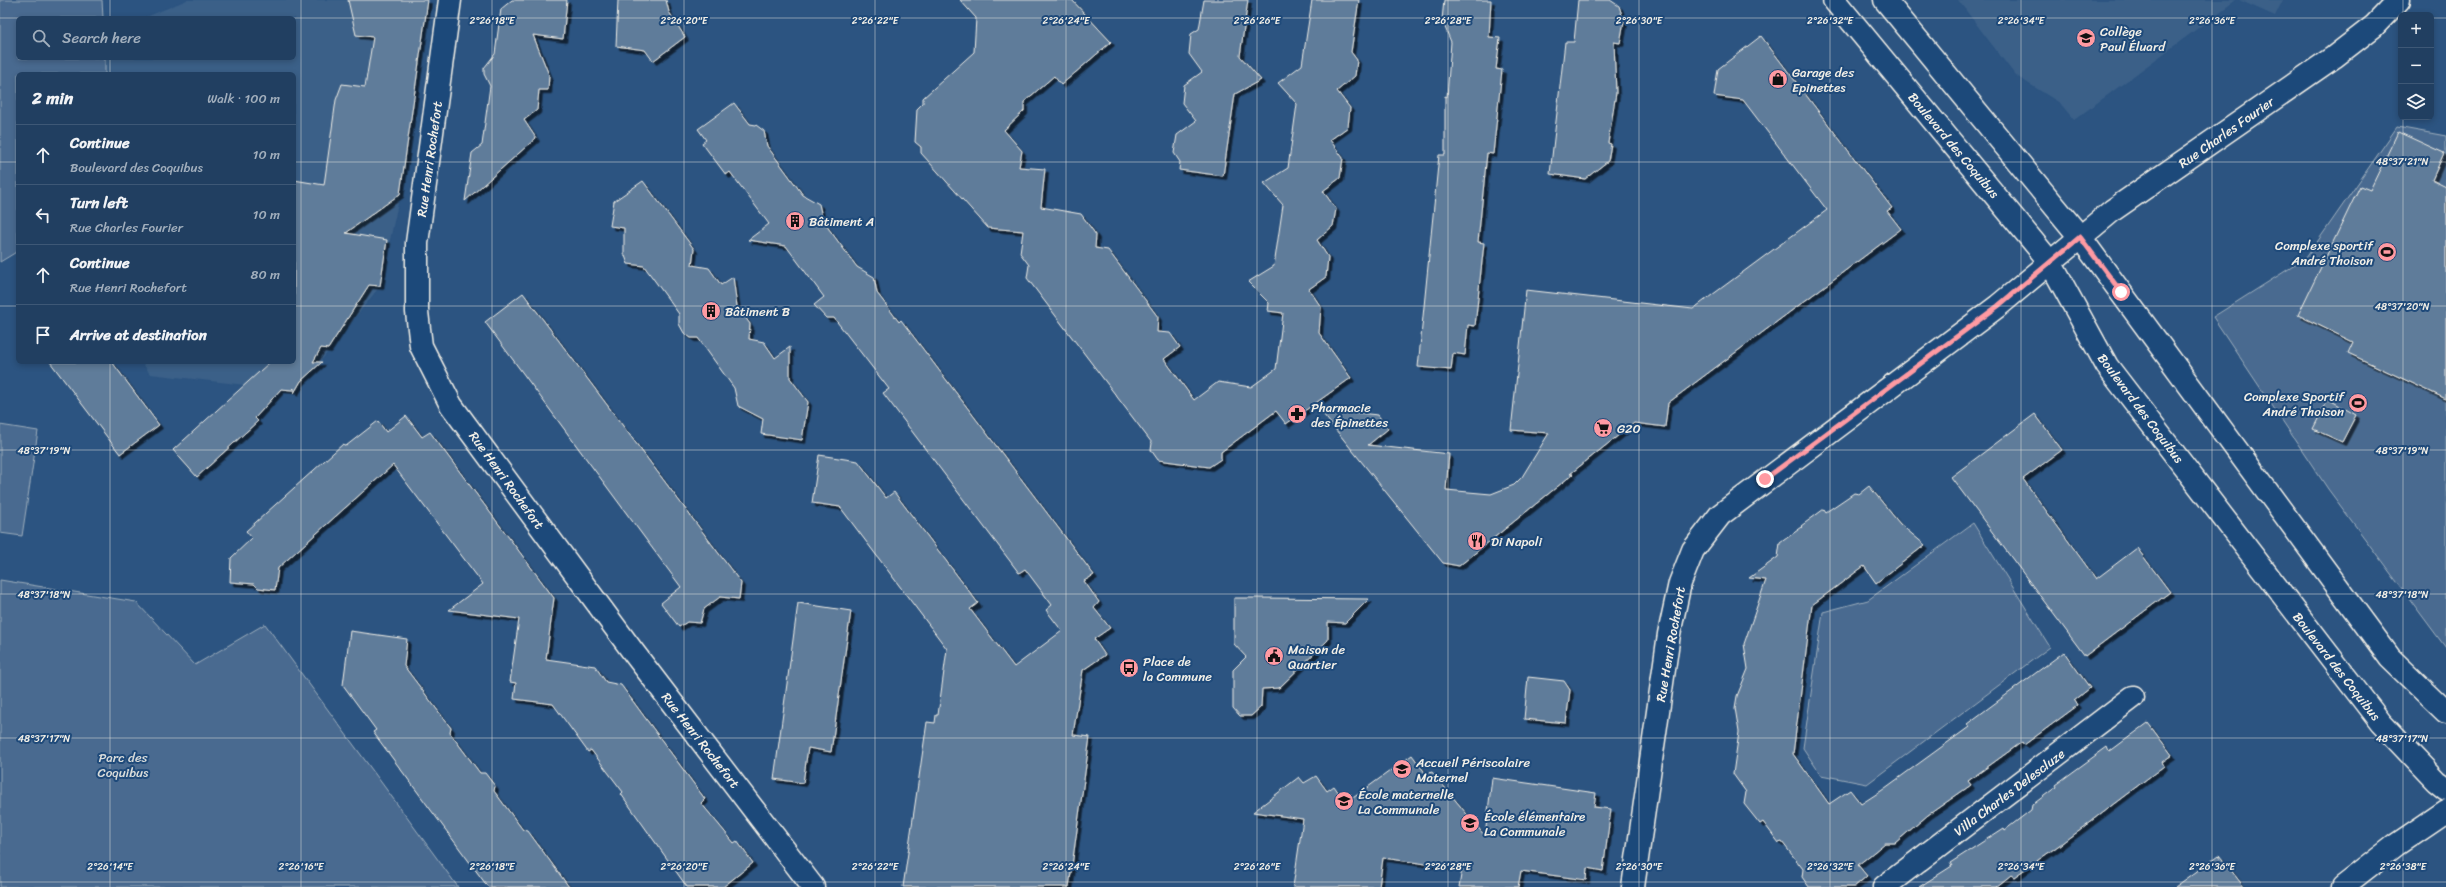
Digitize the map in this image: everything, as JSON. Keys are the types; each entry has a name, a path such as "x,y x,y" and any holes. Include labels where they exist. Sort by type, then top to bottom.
{"street":[{"name":"Rue Henri Rochefort","path":"450,0 417,243 417,312 421,346 456,412 634,653 813,887"},
{"name":"Boulevard des Coquibus","path":"1834,0 2050,262 2107,366 2381,723 2436,781 2446,789"},
{"path":"1885,0 2080,237 2390,658 2446,712"},
{"name":"Rue Charles Fourier","path":"2050,262 2113,210 2334,57 2374,26 2399,0"},
{"name":"Rue Henri Rochefort","path":"1633,887 1669,634 1680,583 1693,550 1720,515 1765,479 1992,310 2050,262"},
{"name":"Villa Charles Delescluze","path":"1884,887 2134,697"},
{"path":"2342,887 2396,845 2446,811"}],"shaded area":[{"path":"187,0 428,0 400,194 380,286 297,391 150,374 143,364 296,364 296,72 56,72 64,60 296,60 296,16 149,16"},
{"name":"Collège Paul Éluard","path":"1958,0 2236,0 2074,120 2060,103 2015,75"},
{"path":"2239,0 2283,0 2275,16"}],"green space":[{"path":"0,0 102,0 103,16 16,16 16,60 105,60 105,72 16,72 16,252 0,262"},
{"name":"Complexe Sportif André Thoison","path":"2397,127 2446,136 2446,648 2328,489 2213,317 2306,258"},
{"path":"0,425 38,431 22,536 0,533"},
{"path":"1973,523 2050,647 1867,784 1821,775 1803,748 1823,612 1868,600"},
{"name":"Parc des Coquibus","path":"0,580 136,602 195,665 265,624 458,887 0,887"}],"building":[{"path":"348,0 428,0 400,194 346,233 387,240 380,286 369,285 328,349 321,348 313,362 322,362 301,381 294,393 294,388 292,390 281,389 255,418 258,421 197,477 173,450 268,364 296,364 296,180 324,185 336,100 342,84 365,87 373,37 356,35"},
{"path":"512,0 567,0 563,39 533,35 549,75 548,90 539,90 537,110 524,120 536,138 465,201 472,153 482,145 490,86 484,74 484,68 495,54 501,9"},
{"path":"618,0 666,0 669,12 685,37 653,61 645,50 616,46"},
{"path":"960,0 1072,0 1111,42 1061,85 1054,76 1024,102 1024,111 1004,130 1022,151 1019,167 1045,169 1041,207 1081,214 1096,235 1095,248 1108,250 1158,317 1157,332 1170,333 1180,347 1164,359 1194,400 1218,382 1251,387 1276,369 1283,313 1268,311 1269,303 1248,282 1274,266 1283,205 1264,183 1288,168 1297,104 1278,83 1302,65 1312,0 1359,0 1351,52 1357,60 1355,76 1337,91 1350,108 1348,127 1330,140 1343,158 1340,178 1323,191 1336,209 1333,226 1317,240 1328,257 1326,277 1309,289 1321,307 1319,333 1351,378 1286,424 1276,411 1221,452 1221,459 1209,467 1158,460 1151,450 1152,443 1027,278 1029,265 1020,253 1023,231 988,228 921,153 921,147 915,142 917,109 923,103 923,98 974,52 976,18"},
{"path":"1204,0 1248,0 1240,56 1261,80 1235,94 1223,176 1179,170 1180,162 1174,153 1177,135 1196,121 1182,103 1184,85 1202,72 1189,54 1191,34 1199,29"},
{"path":"1444,0 1491,0 1489,37 1500,38 1496,69 1502,70 1493,154 1487,153 1478,242 1484,243 1475,326 1468,325 1465,355 1453,353 1451,370 1418,367 1439,155 1445,155 1445,96 1447,97 1451,42 1442,20"},
{"path":"1578,0 1610,0 1619,6 1624,21 1620,43 1614,42 1616,93 1608,143 1611,144 1608,161 1585,179 1550,174 1565,42 1574,42"},
{"path":"1761,36 1892,208 1887,211 1901,229 1668,403 1665,427 1634,423 1459,566 1443,563 1319,409 1378,415 1388,429 1368,445 1449,454 1446,490 1491,494 1514,485 1522,477 1549,433 1511,430 1526,290 1693,309 1827,210 1743,100 1714,96 1718,69"},
{"path":"734,103 750,124 756,125 764,131 767,146 803,195 819,204 823,221 857,267 874,277 877,293 899,322 901,320 1094,575 1084,581 1099,602 1094,608 1110,628 1094,639 1105,655 1083,670 1073,735 1090,737 1069,887 903,887 927,722 935,723 936,715 938,715 947,649 840,507 812,503 819,455 858,461 886,498 894,492 978,603 970,609 1014,667 1062,631 1046,610 1052,605 1025,569 1019,573 883,393 889,389 834,318 826,318 814,305 824,297 786,246 748,240 769,224 730,172 726,175 702,143 706,140 698,129"},
{"name":"Complexe sportif André Thoison","path":"2398,132 2444,153 2432,180 2446,187 2446,399 2348,353 2353,342 2298,315 2360,186 2370,190"},
{"name":"Bâtiment B","path":"643,181 694,249 692,265 709,268 721,285 733,277 737,306 750,324 749,339 764,342 775,358 790,347 790,378 808,402 802,440 761,434 763,419 738,406 734,388 698,338 691,338 684,333 679,324 679,314 644,266 628,264 624,253 624,228 610,226 614,201"},
{"path":"523,293 741,583 739,599 720,597 704,609 700,623 687,622 679,627 661,603 681,587 485,322"},
{"path":"52,364 113,364 159,425 120,454"},
{"path":"2328,399 2356,415 2342,442 2313,429"},
{"path":"2035,414 2062,450 2023,479 2096,579 2137,548 2170,592 2085,656 1951,477"},
{"path":"406,416 422,437 430,432 554,598 546,659 595,666 606,682 621,685 705,799 701,803 734,843 737,841 753,863 723,887 687,887 621,794 623,792 591,750 588,752 553,704 514,699 516,683 510,682 519,619 449,610 483,584 393,465 278,568 275,590 258,588 254,584 230,582 231,558 252,538 246,531 343,444 346,446 378,421 386,432"},
{"path":"1869,486 1900,524 1925,545 1876,583 1864,566 1812,605 1793,754 1829,804 1850,790 1861,804 1969,727 1967,724 2064,652 2090,688 2074,701 2077,706 2024,745 2022,742 1968,781 1971,785 1928,815 1895,843 1885,843 1858,865 1867,876 1854,887 1809,887 1802,877 1803,869 1782,842 1779,843 1763,822 1760,824 1744,804 1746,792 1733,774 1739,732 1735,708 1737,696 1748,669 1744,644 1766,580 1749,578 1778,557 1780,543 1802,527 1801,526 1824,509 1826,512 1854,493 1859,494"},
{"name":"Maison de Quartier","path":"1234,598 1369,599 1345,623 1328,622 1328,640 1279,688 1262,689 1261,707 1251,716 1240,716 1233,708 1233,670 1246,657 1234,644"},
{"path":"798,603 851,611 831,752 808,748 803,783 774,779"},
{"path":"350,631 407,639 404,666 451,728 450,733 480,773 485,773 495,786 494,791 523,830 528,831 569,887 488,887 373,732 376,730 343,685"},
{"path":"1528,677 1564,681 1570,690 1566,723 1524,719"},
{"path":"2148,723 2172,755 2162,762 2164,766 2058,846 2014,877 2011,875 1996,887 1919,887 1952,866 1950,863 2004,828 2005,830 2031,810 2032,805 2056,787 2055,785 2107,747 2109,752"},
{"path":"1412,755 1426,774 1432,772 1485,836 1492,778 1596,793 1594,807 1611,809 1603,871 1587,868 1586,880 1521,871 1518,887 1459,887 1462,869 1383,858 1379,887 1293,887 1303,819 1253,812 1299,777 1304,783 1316,776 1327,791 1334,786 1346,803"},
{"path":"2219,855 2244,887 2175,887 2207,864"}],"place":[{"name":"Collège Paul Éluard","path":"2086,38"},
{"name":"Garage des Epinettes","path":"1778,79"},
{"name":"Bâtiment A","path":"795,221"},
{"name":"Complexe sportif André Thoison","path":"2387,252"},
{"name":"Bâtiment B","path":"711,311"},
{"name":"Complexe Sportif André Thoison","path":"2358,403"},
{"name":"Pharmacie des Épinettes","path":"1297,414"},
{"name":"G20","path":"1603,428"},
{"name":"Di Napoli","path":"1477,541"},
{"name":"Maison de Quartier","path":"1274,656"},
{"name":"Place de la Commune","path":"1129,668"},
{"name":"Accueil Périscolaire Maternel","path":"1402,769"},
{"name":"École maternelle La Communale","path":"1344,801"},
{"name":"École élémentaire La Communale","path":"1470,823"}],"route":[{"path":"1765,479 1926,361 1998,306 2080,237 2121,292"}]}
